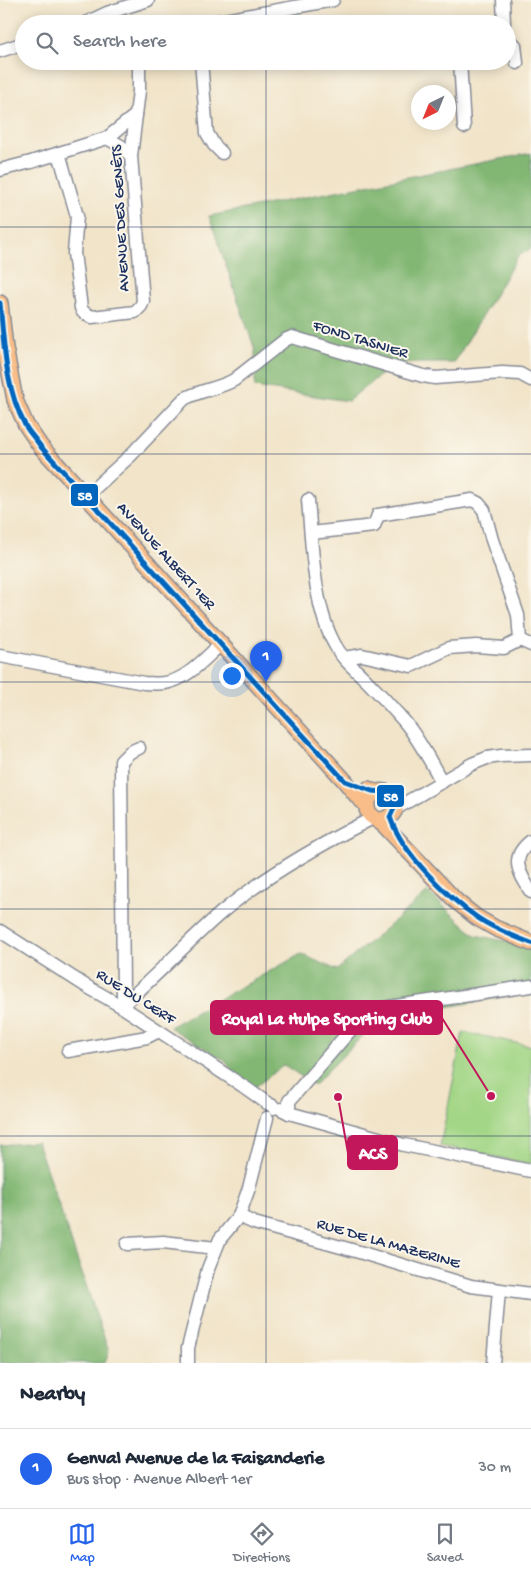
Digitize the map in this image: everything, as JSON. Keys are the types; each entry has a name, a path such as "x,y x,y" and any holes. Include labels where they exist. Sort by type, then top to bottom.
{"main road":[{"name":"AVENUE ALBERT 1ER","path":"0,303 5,348 15,400 26,426 86,496 358,797 382,811"},
{"name":"AVENUE ALBERT 1ER","path":"345,781 376,792 368,799 382,811 402,844 456,901 469,912 495,928 531,943"}],"street":[{"path":"103,15 148,0"},
{"path":"252,15 333,0"},
{"path":"503,0 504,15"},
{"path":"0,51 15,45"},
{"path":"516,54 517,63"},
{"name":"AVENUE DES GENÊTS","path":"59,153 76,216 74,253 81,308 83,312 92,316 135,312 143,301 131,156 139,70"},
{"path":"202,70 207,133 214,145 222,153"},
{"path":"461,70 464,127"},
{"path":"0,170 107,138 136,115"},
{"path":"107,138 121,146 131,156"},
{"name":"FOND TASNIER","path":"86,496 130,456 184,399 192,394 224,385 234,380 285,340 292,337 434,378 502,373 520,374 531,380"},
{"path":"308,500 319,600 325,625 335,646 344,658 404,721 417,738 442,782"},
{"path":"311,533 374,526 378,515 472,500 478,503 484,510 526,643 504,648 476,646 449,648 411,666 362,654 344,658"},
{"path":"0,656 144,683 165,683 176,680 188,673 221,644"},
{"name":"RUE DU CERF","path":"124,1004 121,761 130,752 139,748"},
{"path":"124,1004 221,913 270,876 382,811 414,798 472,764 487,758 531,755"},
{"path":"531,841 520,851 517,859 519,871 531,892"},
{"name":"RUE DU CERF","path":"0,931 86,986 124,1004 159,1031 243,1086 268,1111 282,1110 404,1145 531,1171"},
{"path":"289,1113 289,1101 368,1012 382,1008 531,986"},
{"path":"68,1051 147,1037 159,1031"},
{"path":"188,1363 188,1348 208,1269 220,1238 239,1216 249,1188 268,1111"},
{"name":"RUE DE LA MAZERINE","path":"239,1216 254,1223 472,1286 531,1294"},
{"path":"127,1244 163,1242 216,1248"},
{"path":"493,1363 499,1290"}],"green space":[{"path":"531,153 531,249 518,256 454,363 395,363 348,401 255,387 255,350 209,216"},
{"path":"428,892 475,935 531,949 531,992 379,1019 314,1085 284,1065 250,1091 224,1060 169,1027 301,954 337,970"},
{"path":"463,1032 531,1046 531,1164 440,1146"},
{"path":"37,1142 109,1352 105,1363 0,1363 0,1145"}],"transit line":[{"name":"58","path":"0,303 6,365 13,396 28,431 41,447 345,781 372,791 384,792 391,796 395,806 390,817 396,831 404,845 427,873 453,898 484,922 531,943"}],"place":[{"name":"Genval Avenue de la Faisanderie","path":"266,682"},
{"name":"Royal La Hulpe Sporting Club","path":"491,1096"},
{"name":"ACS","path":"338,1097"}]}
